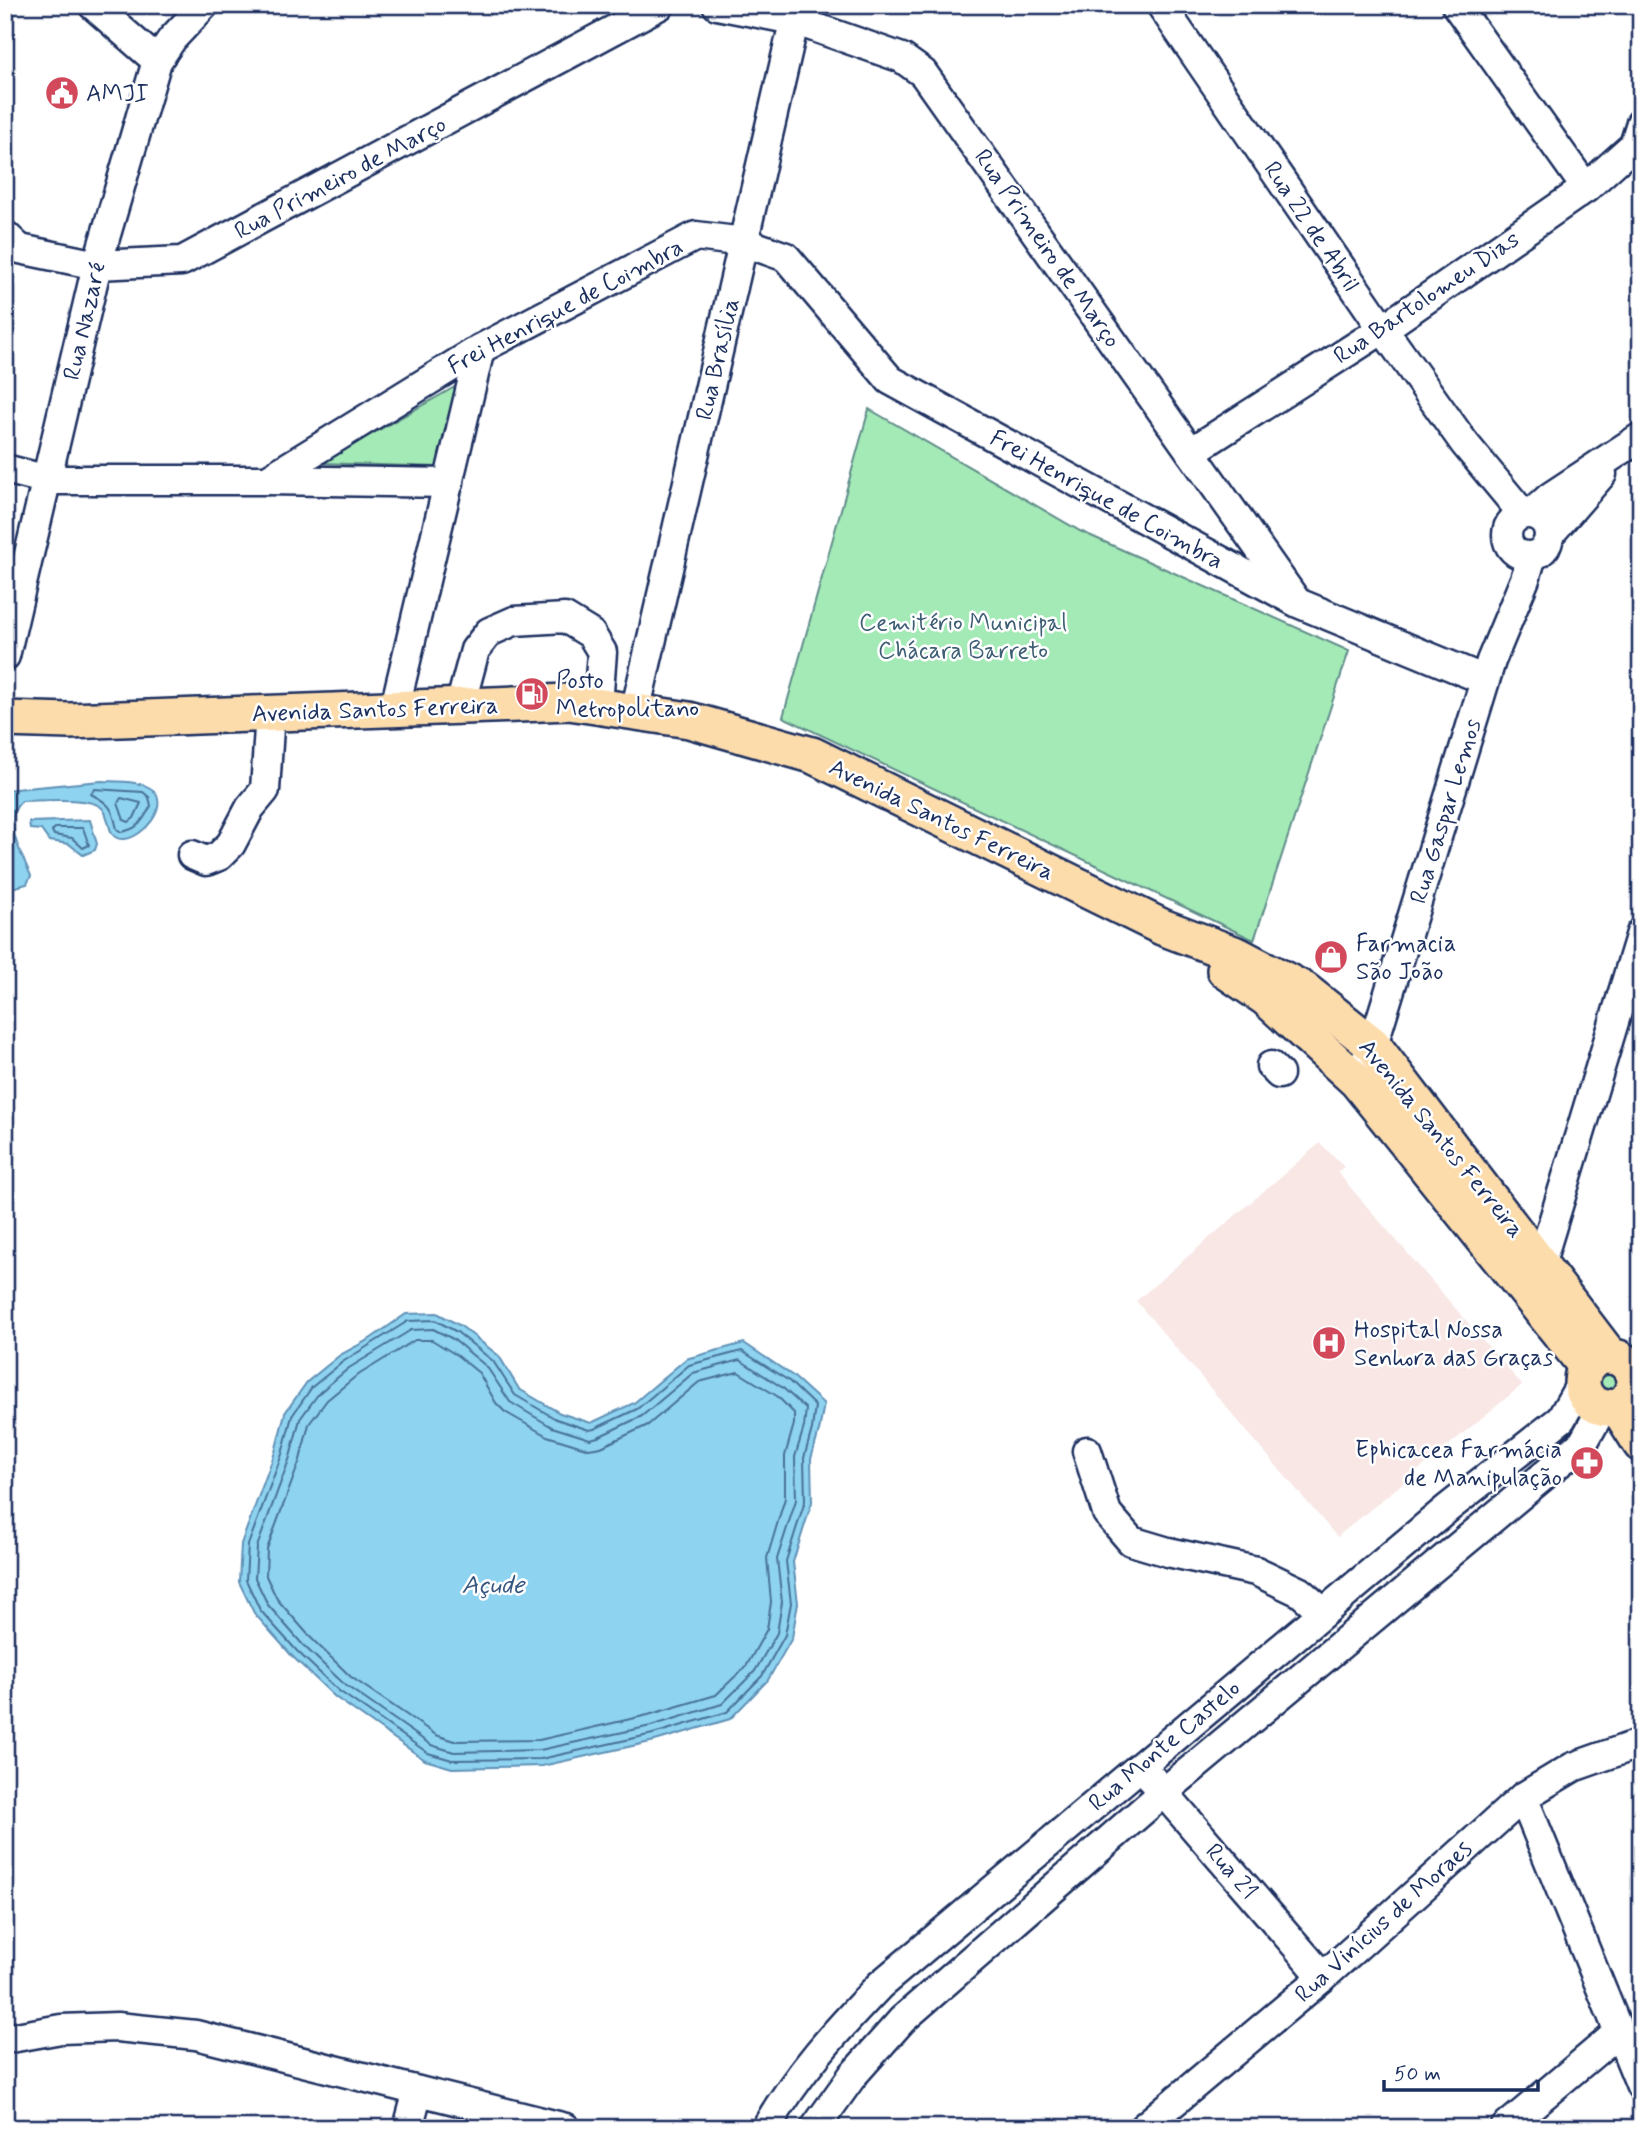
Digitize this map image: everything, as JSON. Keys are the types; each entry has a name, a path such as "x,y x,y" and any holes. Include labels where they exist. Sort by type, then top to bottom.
{"main road":[{"name":"Avenida Santos Ferreira","path":"5,719 69,721 569,702 689,720 812,755 1162,927 1239,956 1304,990 1373,1045 1541,1262 1616,1383 1641,1444"},
{"name":"Avenida Santos Ferreira","path":"1162,927 1266,998 1357,1081 1616,1383"}],"street":[{"path":"93,5 157,61"},
{"name":"Rua Nazaré","path":"5,656 97,265 157,61 172,39 205,5"},
{"name":"Rua Primeiro de Março","path":"5,235 20,248 97,265 182,261 660,5"},
{"name":"Rua Primeiro de Março","path":"717,5 796,13 902,58 923,73 1298,603"},
{"name":"Rua 22 de Abril","path":"1161,5 1526,535"},
{"path":"1456,5 1586,188"},
{"name":"Rua Brasília","path":"635,712 796,13"},
{"name":"Rua Bartolomeu Dias","path":"1191,452 1383,329 1586,188 1634,145 1641,123"},
{"name":"Frei Henrique de Coimbra","path":"267,480 480,349 696,236 744,242 786,257 890,380 1298,603 1488,671"},
{"path":"395,707 480,349"},
{"path":"1526,535 1550,496 1634,441"},
{"path":"5,469 48,480 449,483"},
{"name":"Rua Gaspar Lemos","path":"1357,1081 1373,1045 1488,671 1526,535"},
{"path":"460,706 475,650 489,632 514,621 565,618 591,634 602,652 598,705"},
{"path":"192,855 206,860 219,856 231,844 250,808 265,790 270,712"},
{"path":"1541,1262 1641,933"},
{"name":"Rua Monte Castelo","path":"766,2128 780,2104 826,2041 880,1985 1448,1508 1561,1419 1616,1383"},
{"name":"Rua Monte Castelo","path":"815,2128 853,2075 902,2020 1164,1792 1583,1443 1616,1383"},
{"path":"1087,1451 1107,1513 1131,1541 1256,1571 1300,1592 1323,1612"},
{"name":"Rua Vinícius de Moraes","path":"1143,2128 1323,1977 1523,1797 1573,1766 1641,1743"},
{"name":"Rua 21","path":"1140,1765 1323,1977"},
{"path":"1523,1797 1641,2086"},
{"path":"8,2045 61,2029 117,2026 196,2035 566,2128"},
{"path":"1505,2128 1619,2032"},
{"path":"408,2128 418,2091"}],"shaded area":[{"name":"Hospital Nossa Senhora das Graças","path":"1320,1143 1344,1167 1337,1172 1522,1385 1337,1537 1136,1301"}],"green space":[{"path":"460,384 439,467 321,463"},
{"name":"Cemitério Municipal Chácara Barreto","path":"869,409 1080,531 1349,651 1254,940 783,717"},
{"path":"1603,1364 1620,1373 1617,1389 1606,1395 1595,1392 1590,1378"}],"water":[{"path":"101,781 136,783 149,787 158,798 152,821 132,837 119,839 112,833 105,812 96,804 52,800 22,801 16,808 13,827 18,847 31,876 27,884 5,890 5,790"},
{"path":"90,820 97,844 95,850 83,855 69,844 49,841 41,830 30,829 29,822"},
{"name":"Açude","path":"437,1313 461,1326 499,1356 519,1389 560,1413 591,1423 634,1403 686,1359 744,1343 793,1376 824,1404 811,1459 812,1502 793,1562 798,1603 792,1638 768,1680 730,1719 655,1741 542,1766 452,1768 425,1760 335,1697 292,1656 254,1613 239,1582 241,1544 275,1452 285,1413 307,1382 340,1355 370,1339 406,1314"}],"place":[{"name":"AMJI","path":"62,93"},
{"name":"Posto Metropolitano","path":"532,694"},
{"name":"Farmacia São João","path":"1331,957"},
{"name":"Hospital Nossa Senhora das Graças","path":"1329,1343"},
{"name":"Ephicacea Farmácia de Manipulação","path":"1587,1463"}]}
